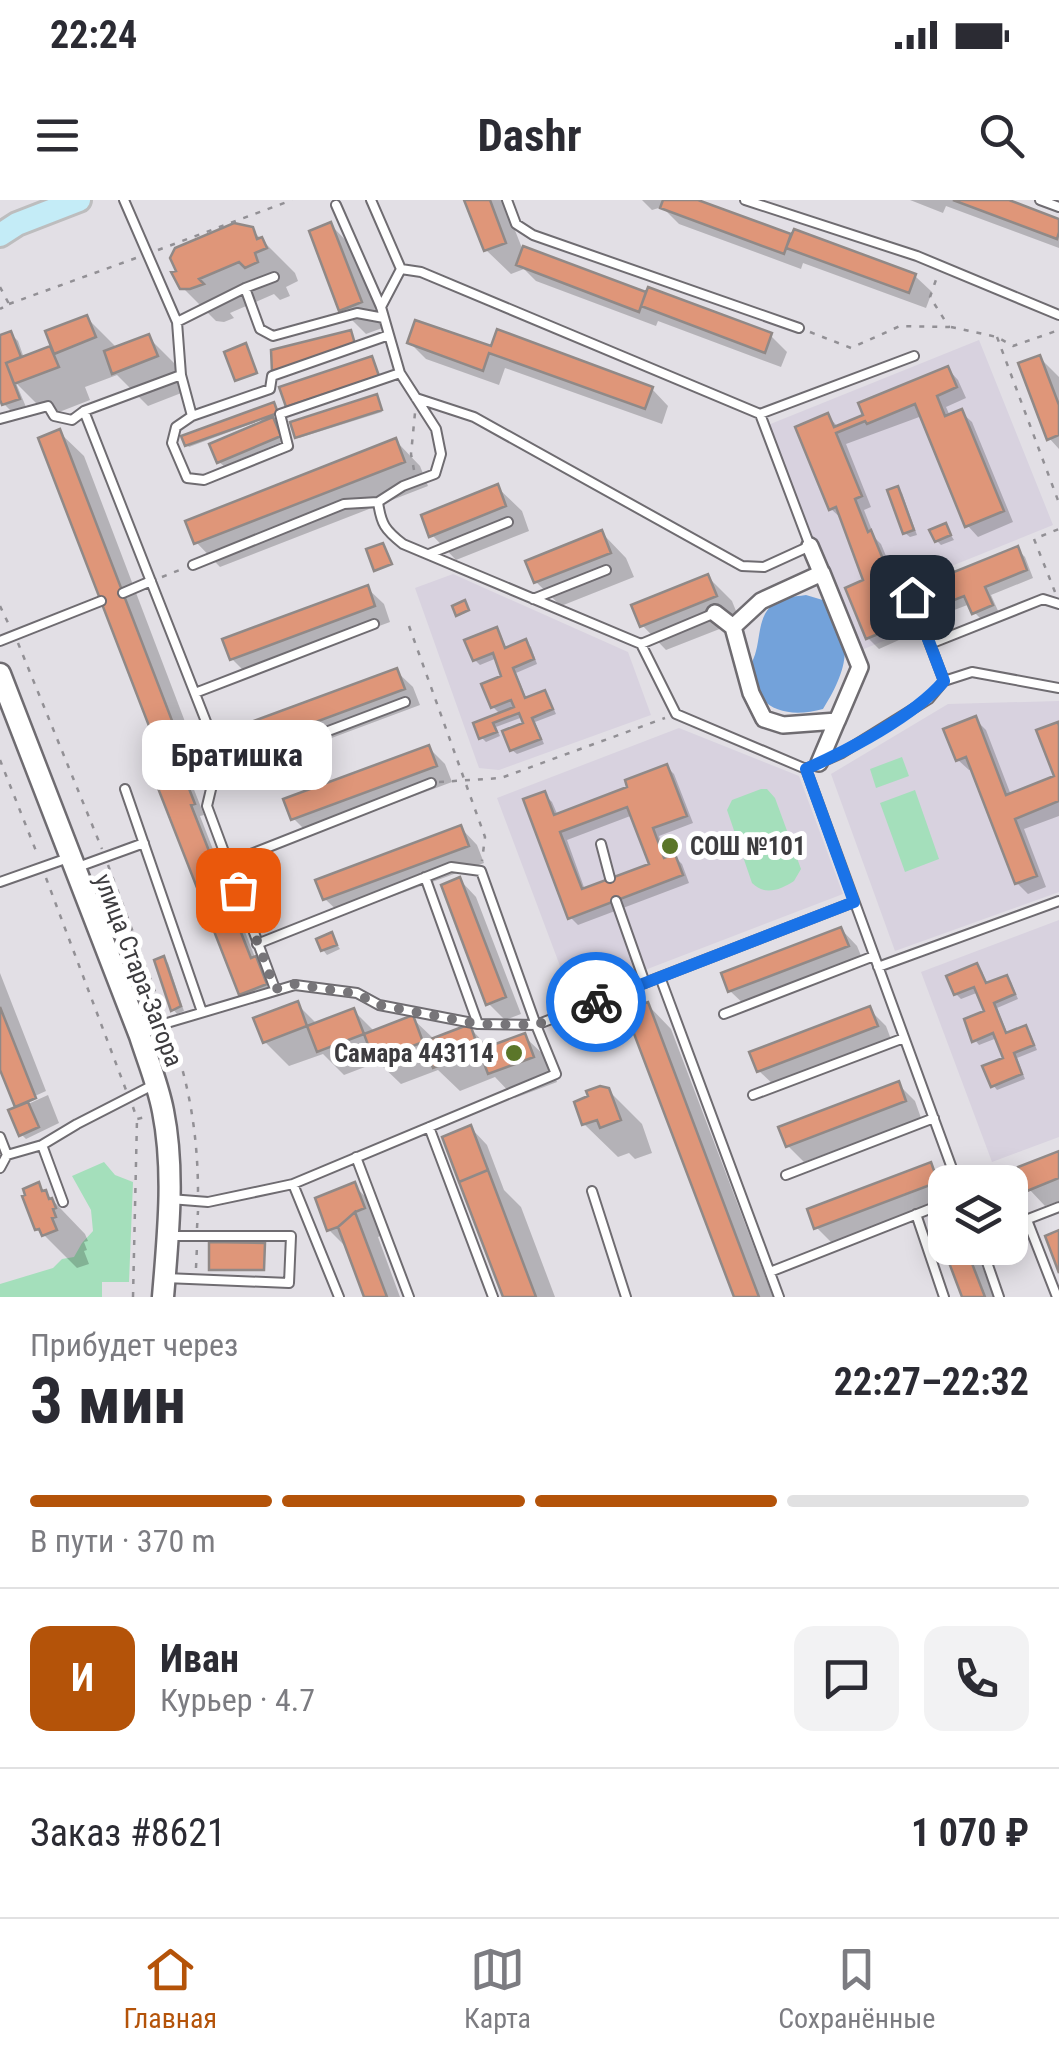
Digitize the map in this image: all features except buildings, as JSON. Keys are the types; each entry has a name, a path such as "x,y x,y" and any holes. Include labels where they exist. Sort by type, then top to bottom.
{"main road":[{"path":"6,229 79,200"},
{"name":"улица Стара-Загора","path":"0,674 140,1036 164,1113 170,1199 164,1287"}],"street":[{"path":"810,546 860,667 813,766"},
{"path":"734,628 761,601 822,573"},
{"path":"716,614 734,628 751,693 764,719 783,725 837,721"}],"lane":[{"path":"124,200 178,322 180,375 192,416"},
{"path":"370,200 401,269"},
{"path":"507,200 516,224 533,235 799,328"},
{"path":"744,200 917,256 1058,317"},
{"path":"1040,200 1059,207"},
{"path":"193,565 344,504 378,502 435,474 442,454 436,429 400,373 381,307 336,205"},
{"path":"381,307 401,269"},
{"path":"401,269 421,272 760,414 914,356"},
{"path":"178,322 274,277"},
{"path":"245,288 260,329 272,336 357,314 384,318"},
{"path":"389,335 272,376 270,389 192,416 176,426 172,443 188,478 204,480 288,446 280,414 400,373"},
{"path":"0,419 48,406 54,416 72,420 84,411 180,375"},
{"path":"416,398 474,417 742,566 764,567 810,546 760,414"},
{"path":"84,411 225,770"},
{"path":"378,502 386,531 402,544 641,644 676,714 813,766 842,753 929,699 944,681 972,672 1059,688"},
{"path":"429,554 508,522"},
{"path":"533,599 606,570"},
{"path":"123,593 151,581"},
{"path":"912,597 944,681"},
{"path":"930,644 1043,599 1059,603"},
{"path":"0,641 101,601"},
{"path":"641,644 716,614"},
{"path":"195,692 374,624"},
{"path":"275,989 208,806 212,785 225,770 405,702"},
{"path":"813,766 854,902 951,1165"},
{"path":"228,864 432,783"},
{"path":"125,790 202,1012"},
{"path":"0,882 42,867 105,856 144,843"},
{"path":"601,844 610,878"},
{"path":"170,1199 198,1202 293,1184 556,1074 481,871 451,867 258,944"},
{"path":"425,878 478,1024"},
{"path":"616,900 645,984"},
{"path":"878,967 1059,901"},
{"path":"140,1036 166,1023 294,984 357,994 379,1005 478,1024 536,1025 854,902"},
{"path":"724,1014 874,956"},
{"path":"660,977 779,1297"},
{"path":"753,1096 904,1038"},
{"path":"0,1168 7,1155 42,1145 156,1084"},
{"path":"786,1175 934,1118"},
{"path":"429,1127 494,1297"},
{"path":"0,1137 7,1155"},
{"path":"42,1145 63,1202"},
{"path":"356,1157 409,1297"},
{"path":"293,1184 338,1297"},
{"path":"592,1191 626,1297"},
{"path":"1028,1220 1059,1207"},
{"path":"770,1272 928,1209"},
{"path":"916,1214 944,1297"},
{"path":"1028,1223 1057,1297"},
{"path":"164,1287 290,1283 291,1236 168,1236"},
{"path":"988,1265 999,1297"}],"path":[{"path":"940,266 930,297 950,327"},
{"path":"0,288 9,304 0,309"},
{"path":"799,328 851,348 900,326 950,327 997,337 1013,346 1059,330"},
{"path":"997,337 1059,502"},
{"path":"416,398 410,454 416,481"},
{"path":"1059,529 1034,539 1059,603"},
{"path":"151,581 193,565"},
{"path":"0,606 105,856 182,1063 198,1163 196,1267"},
{"path":"410,626 485,837 481,871"},
{"path":"432,783 501,778 676,714"},
{"path":"0,760 137,1120 133,1297"},
{"path":"137,1120 164,1113"}],"shaded area":[{"path":"979,340 1053,525 897,588 913,629 859,651 768,425"},
{"path":"453,574 628,652 651,715 499,770 479,768 415,588"},
{"path":"1059,701 1059,892 895,951 831,774 948,704"},
{"name":"СОШ №101","path":"679,728 799,776 843,894 572,998 497,798"},
{"path":"1059,920 1059,1137 992,1162 921,972"}],"green space":[{"path":"902,757 909,776 876,788 870,769"},
{"path":"767,789 775,798 801,869 794,881 773,890 752,883 727,810 732,800"},
{"path":"915,790 939,859 905,872 880,803"},
{"path":"104,1162 115,1175 133,1182 129,1282 102,1282 102,1297 0,1297 0,1284 53,1268 62,1259 74,1257 93,1231 91,1210 72,1176"}],"water":[{"path":"806,595 826,601 843,639 845,657 823,709 801,713 780,710 764,700 757,692 751,666 766,611 782,599"}],"way so far":[{"path":"238,890 275,989 294,984 357,994 379,1005 478,1024 536,1025 596,1002"}],"place":[{"name":"СОШ №101","path":"670,846"},
{"name":"Братишка","path":"238,890"},
{"name":"Самара 443114","path":"514,1053"}],"route":[{"path":"596,1002 854,902 806,769 842,753 929,699 944,681 912,597"}]}
